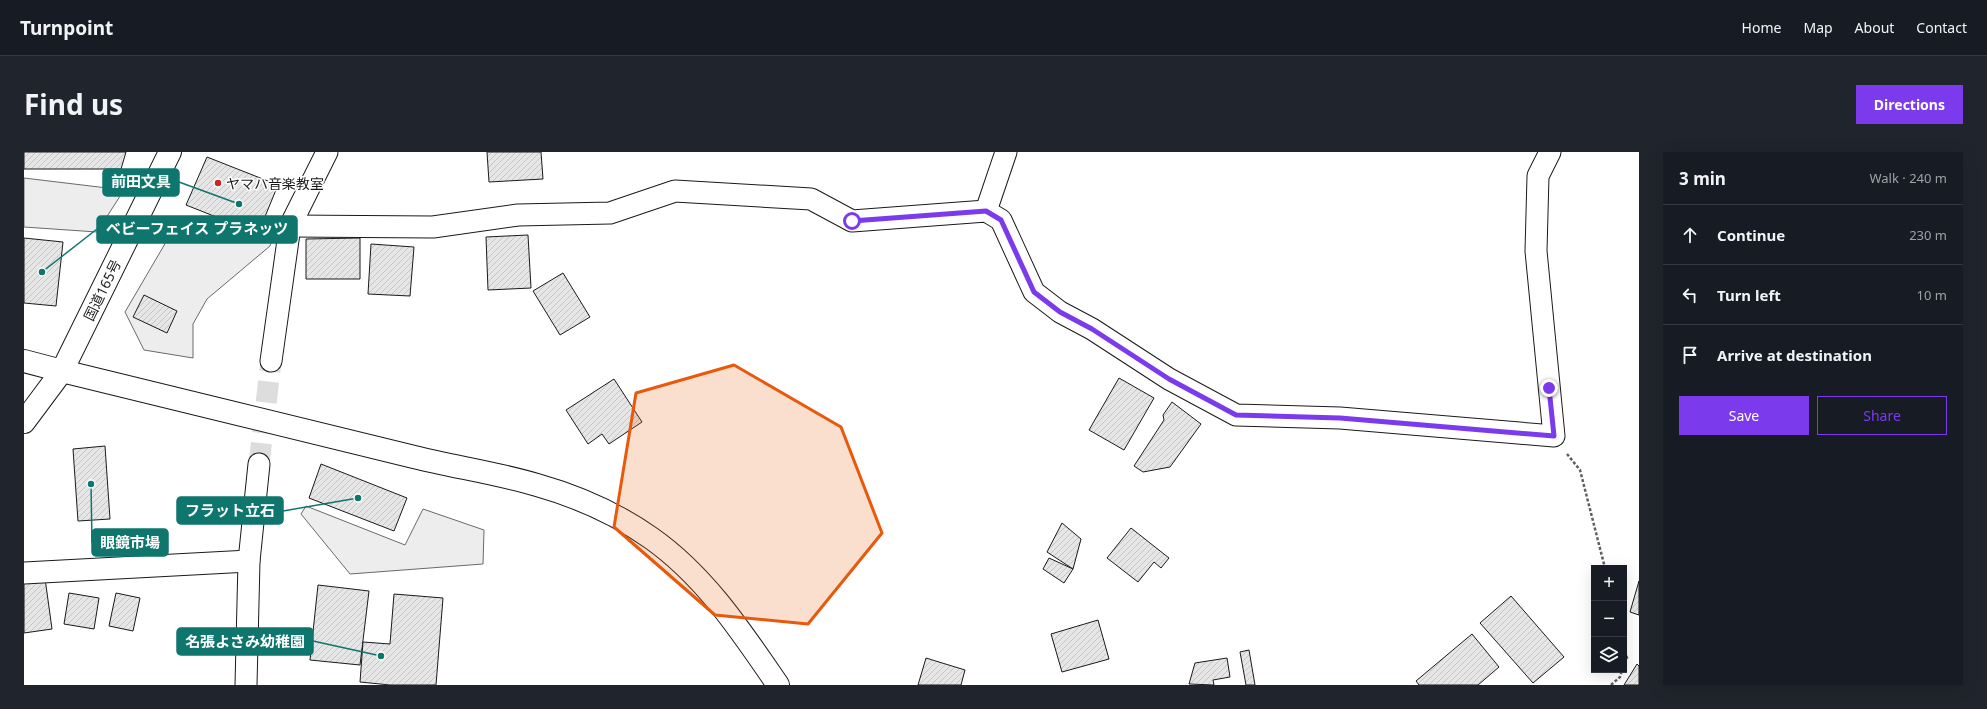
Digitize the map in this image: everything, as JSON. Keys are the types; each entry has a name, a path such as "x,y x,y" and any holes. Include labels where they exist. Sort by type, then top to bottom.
{"main road":[{"name":"国道165号","path":"24,422 62,372 170,152"},
{"path":"24,361 62,372 445,465 535,484 574,497 613,516 651,538 684,565 712,594 737,624 778,685"}],"street":[{"path":"271,361 290,226 327,152"},
{"path":"986,211 1006,152"},
{"path":"290,226 433,227 518,215 610,213 675,191 811,199 852,221 986,211 1001,220 1034,292 1060,312 1092,329 1169,379 1236,415 1340,418 1554,436 1536,251 1538,176 1550,152"},
{"path":"246,685 249,561 259,464"},
{"path":"24,573 249,561"}],"path":[{"path":"1554,436 1580,470 1604,565"},
{"path":"1611,685 1620,677 1621,673"}],"highlighted area":[{"path":"734,365 841,427 882,533 808,624 715,615 614,527 636,393"}],"shaded area":[{"path":"24,178 124,190 97,232 24,227"},
{"path":"274,236 270,246 207,299 193,324 193,358 144,350 125,312 166,242"},
{"path":"306,506 405,545 423,509 484,530 483,564 350,574 301,514"}],"building":[{"path":"24,152 126,152 121,169 24,169"},
{"path":"487,152 541,152 543,179 489,182"},
{"path":"207,157 278,185 264,219 234,224 186,205"},
{"path":"528,235 531,288 488,290 486,237"},
{"path":"24,238 63,242 56,306 24,303"},
{"path":"360,238 360,279 306,279 306,239"},
{"path":"371,244 414,247 410,296 368,294"},
{"path":"563,273 590,317 560,335 533,291"},
{"path":"144,295 177,311 167,333 133,317"},
{"path":"1119,378 1154,398 1124,450 1089,430"},
{"path":"614,379 642,422 609,444 602,434 588,444 566,410"},
{"path":"1172,402 1201,424 1170,467 1143,472 1134,466 1164,420 1163,415"},
{"path":"105,446 110,519 78,521 73,449"},
{"path":"321,464 407,498 394,531 309,498"},
{"path":"1062,523 1081,539 1073,569 1047,552"},
{"path":"1131,528 1169,558 1161,568 1154,562 1138,582 1107,558"},
{"path":"1049,558 1073,569 1064,583 1043,569"},
{"path":"44,571 52,629 24,633 24,573"},
{"path":"1639,581 1639,615 1630,612"},
{"path":"318,585 369,591 360,665 310,660"},
{"path":"69,593 99,598 94,629 64,624"},
{"path":"116,593 140,598 133,631 109,626"},
{"path":"394,594 443,598 436,685 390,685 360,682 363,642 390,644"},
{"path":"1511,596 1564,657 1533,683 1480,623"},
{"path":"1098,620 1109,659 1062,672 1051,634"},
{"path":"1472,634 1499,667 1478,685 1419,685 1416,681"},
{"path":"1249,650 1255,685 1246,685 1240,652"},
{"path":"926,658 965,670 961,685 918,685"},
{"path":"1227,658 1230,677 1213,680 1214,685 1189,684 1195,663"},
{"path":"1637,664 1639,666 1639,685 1624,685"}],"tunnel":[{"path":"259,464 271,361"}],"place":[{"name":"ヤマハ音楽教室","path":"218,183"},
{"name":"前田文具","path":"239,204"},
{"name":"ベビーフェイス プラネッツ","path":"42,272"},
{"name":"眼鏡市場","path":"91,484"},
{"name":"フラット立石","path":"358,498"},
{"name":"名張よさみ幼稚園","path":"381,656"}],"route":[{"path":"852,221 986,211 1001,220 1034,292 1060,312 1092,329 1169,379 1236,415 1340,418 1554,436 1549,388"}]}
